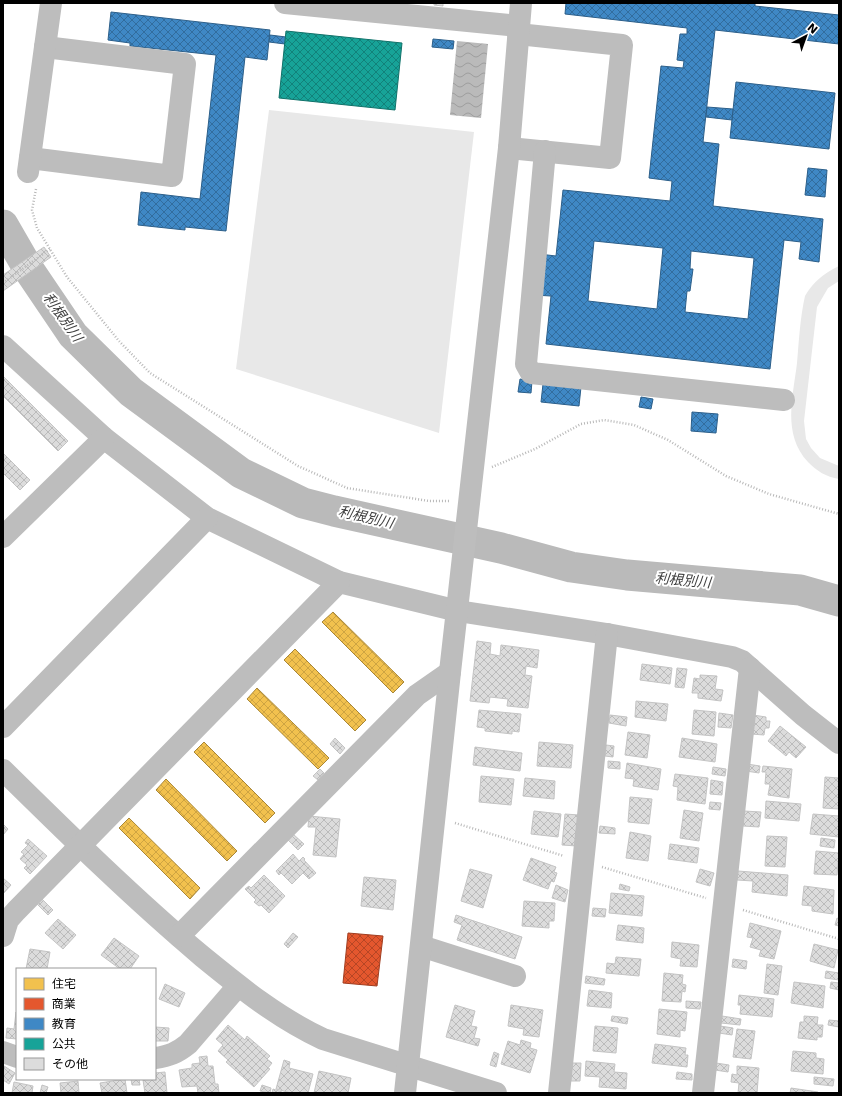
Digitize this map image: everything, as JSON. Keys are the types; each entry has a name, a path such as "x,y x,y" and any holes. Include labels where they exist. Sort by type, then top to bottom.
{"street":[{"path":"45,47 185,64 172,176 32,173 45,47 51,3"},
{"path":"284,3 351,6 622,45 610,158 509,148"},
{"path":"405,1093 450,672 458,611 467,514 509,148 521,3"},
{"path":"544,151 526,364 531,373 784,400"},
{"path":"3,346 104,438 207,518 339,582 458,611 607,634 732,657 742,661 803,715 839,743"},
{"path":"3,537 104,438"},
{"path":"3,727 207,518"},
{"path":"3,936 8,920 16,910 79,844 339,582"},
{"path":"560,1093 607,634"},
{"path":"703,1093 750,668"},
{"path":"179,936 417,695 450,672"},
{"path":"3,770 79,844 179,936 238,986 299,1028 352,1049 496,1093"},
{"path":"421,946 515,976"},
{"path":"156,1058 168,1056 178,1052 188,1044 238,986"},
{"path":"3,1052 16,1057"}],"path":[{"path":"32,173 32,210 37,228 67,277 119,341 150,373 200,406 298,466 347,488 429,501 449,501"},
{"path":"3,283 50,249"},
{"path":"490,468 535,449 581,424 604,420 634,426 668,440 726,476 769,494 839,514"},
{"path":"455,823 839,939"}],"shaded area":[{"path":"269,110 474,132 439,433 236,369"},
{"path":"839,266 839,281 828,288 817,307 804,421 806,439 811,448 820,458 839,466 839,479 830,477 818,471 808,462 800,451 795,440 791,415 805,296 819,278"}],"water":[{"path":"457,41 488,44 481,118 450,115"}],"building: 住宅":[{"path":"333,612 404,682 393,693 322,622"},
{"path":"295,649 366,720 355,731 284,660"},
{"path":"257,688 329,758 318,769 247,699"},
{"path":"204,742 275,813 265,823 194,752"},
{"path":"166,779 237,851 227,861 156,790"},
{"path":"129,818 200,888 190,899 119,828"}],"building: 商業":[{"path":"348,933 383,936 377,986 343,983"}],"building: 教育":[{"path":"566,3 755,3 755,6 839,15 839,44 715,30 703,142 719,144 713,206 823,219 819,262 799,259 801,242 784,240 770,369 546,344 551,296 534,295 539,254 556,256 563,190 670,201 672,181 649,178 661,66 683,68 684,61 677,60 680,34 687,34 687,28 565,14","holes":["594,241 663,248 657,309 588,301","691,251 754,258 748,319 685,312 687,291 690,291 693,269 690,269"]},
{"path":"111,12 270,30 267,60 245,57 226,231 185,227 185,230 138,225 141,192 200,199 216,55 130,46 130,43 108,40"},
{"path":"270,35 286,37 285,44 269,42"},
{"path":"433,39 454,41 453,49 432,47"},
{"path":"736,82 835,93 829,149 730,138"},
{"path":"707,107 733,109 732,120 706,117"},
{"path":"808,168 827,170 825,197 805,195"},
{"path":"520,379 532,381 531,393 518,392"},
{"path":"543,384 581,387 579,406 541,402"},
{"path":"641,397 653,399 651,409 639,407"},
{"path":"692,412 718,414 716,433 691,431"}],"building: 公共":[{"path":"286,31 402,43 395,110 279,98"}],"building: その他":[{"path":"434,3 443,3 443,6 434,5"},
{"path":"44,247 51,257 3,291 3,275"},
{"path":"3,376 68,441 58,451 3,396"},
{"path":"3,453 30,480 20,490 3,473"},
{"path":"477,641 491,643 490,654 500,656 501,645 539,650 537,668 526,666 525,675 532,676 528,708 507,706 508,699 490,697 489,703 470,701"},
{"path":"642,664 672,668 670,684 640,680"},
{"path":"677,668 687,669 684,688 675,687"},
{"path":"700,675 717,676 715,689 723,690 721,701 698,698 698,693 692,693 694,678 700,679"},
{"path":"636,701 668,704 666,721 635,717"},
{"path":"479,710 521,714 519,732 512,731 512,734 485,731 485,728 477,727"},
{"path":"694,710 716,712 714,736 692,734"},
{"path":"719,713 733,715 731,728 718,727"},
{"path":"610,715 627,717 626,726 609,723"},
{"path":"753,715 766,717 766,721 770,721 769,728 765,728 764,735 751,734"},
{"path":"780,726 806,747 796,758 789,752 786,756 768,741"},
{"path":"628,732 650,735 647,758 625,755"},
{"path":"335,738 345,748 340,754 330,744"},
{"path":"682,738 717,744 715,762 679,757"},
{"path":"539,742 573,745 571,768 537,766"},
{"path":"606,745 614,746 613,757 605,756"},
{"path":"475,747 522,753 520,771 473,765"},
{"path":"608,761 620,762 620,769 608,768"},
{"path":"627,763 661,769 658,790 633,786 634,779 625,778"},
{"path":"747,764 760,766 759,773 746,771"},
{"path":"763,766 792,769 789,798 768,795 770,784 765,784 766,772 762,772"},
{"path":"713,767 726,769 725,776 712,774"},
{"path":"320,769 324,773 318,780 313,776"},
{"path":"675,774 708,778 705,804 677,800 678,787 673,786"},
{"path":"481,776 514,779 511,805 479,802"},
{"path":"825,777 839,778 839,809 823,808"},
{"path":"525,778 555,781 554,799 523,796"},
{"path":"711,780 723,782 722,795 710,794"},
{"path":"630,797 652,799 649,824 628,822"},
{"path":"766,801 801,804 799,821 765,818"},
{"path":"710,802 721,803 720,810 709,809"},
{"path":"684,810 703,813 699,841 680,838"},
{"path":"534,811 561,814 558,837 531,834"},
{"path":"744,811 761,812 759,827 743,826"},
{"path":"565,814 579,815 577,846 562,845"},
{"path":"813,814 839,816 839,837 810,834"},
{"path":"309,816 340,819 336,857 313,855 316,827 308,827"},
{"path":"3,824 8,829 3,835"},
{"path":"600,826 615,828 615,834 599,833"},
{"path":"630,832 651,836 648,861 626,858"},
{"path":"293,834 304,844 298,850 288,840"},
{"path":"767,836 787,837 785,867 765,866"},
{"path":"821,838 835,840 834,848 820,846"},
{"path":"28,839 47,856 30,874 24,868 27,865 20,859 24,854 21,852 28,845 25,843"},
{"path":"670,844 699,848 697,863 668,859"},
{"path":"816,851 839,853 837,875 814,874"},
{"path":"293,854 299,861 303,857 316,873 309,879 303,873 292,884 281,873 279,875 276,871"},
{"path":"531,858 556,867 554,872 557,873 554,882 551,881 548,889 523,880"},
{"path":"470,869 492,875 483,908 461,901"},
{"path":"700,869 714,873 710,886 696,882"},
{"path":"738,871 788,875 787,896 752,892 753,881 737,880"},
{"path":"264,875 285,896 269,913 261,905 259,906 254,902 256,900 245,889 249,886 251,888"},
{"path":"364,877 396,880 393,910 361,906"},
{"path":"3,878 11,885 3,894"},
{"path":"620,884 630,887 629,891 619,889"},
{"path":"556,885 568,890 565,902 552,898"},
{"path":"804,886 834,890 833,914 812,911 812,906 802,905"},
{"path":"611,893 644,896 642,916 609,913"},
{"path":"42,899 53,910 48,915 37,904"},
{"path":"524,901 555,903 554,921 549,921 549,928 522,926"},
{"path":"593,908 606,909 605,917 592,916"},
{"path":"456,915 522,937 515,959 457,940 462,925 454,922"},
{"path":"837,918 839,919 839,926 835,925"},
{"path":"58,919 76,935 63,949 45,933"},
{"path":"750,923 781,931 774,959 759,956 761,950 750,947 753,938 747,937"},
{"path":"618,925 644,928 643,943 616,940"},
{"path":"293,933 298,937 288,948 284,944"},
{"path":"114,938 139,956 131,968 119,968 101,955"},
{"path":"672,942 699,945 697,967 680,966 681,959 671,957"},
{"path":"814,944 838,950 834,968 810,961"},
{"path":"30,949 50,952 47,968 26,968"},
{"path":"616,957 641,959 639,976 606,973 607,963 615,964"},
{"path":"733,959 747,961 746,969 732,967"},
{"path":"767,964 782,966 778,995 764,993"},
{"path":"826,971 839,973 839,980 825,978"},
{"path":"664,973 683,975 682,984 686,985 685,992 682,991 681,1002 662,1001"},
{"path":"586,976 605,979 604,985 585,983"},
{"path":"794,982 825,986 823,1008 791,1003"},
{"path":"831,982 839,983 839,990 830,988"},
{"path":"165,984 185,993 179,1007 159,999"},
{"path":"589,990 612,993 611,1008 587,1006"},
{"path":"739,995 774,999 772,1017 740,1014 741,1005 738,1005"},
{"path":"686,1001 701,1002 700,1009 686,1008"},
{"path":"455,1005 475,1011 471,1026 477,1027 474,1038 480,1039 478,1046 446,1037"},
{"path":"511,1005 543,1010 539,1037 523,1035 524,1029 508,1026"},
{"path":"659,1009 687,1012 685,1031 680,1030 680,1037 657,1034"},
{"path":"16,1012 16,1039 6,1038 7,1028 14,1029"},
{"path":"612,1016 628,1018 627,1024 611,1021"},
{"path":"722,1016 741,1019 740,1025 721,1023"},
{"path":"804,1016 818,1017 817,1025 823,1025 822,1037 817,1037 817,1040 798,1038 800,1022 804,1022"},
{"path":"829,1020 839,1021 839,1027 828,1025"},
{"path":"228,1025 245,1040 247,1036 270,1056 267,1059 272,1063 268,1068 270,1069 254,1087 226,1062 228,1060 218,1051 223,1045 216,1039"},
{"path":"595,1026 618,1028 616,1053 593,1051"},
{"path":"720,1026 733,1028 732,1035 719,1033"},
{"path":"156,1027 169,1028 168,1041 156,1041"},
{"path":"737,1029 755,1031 751,1059 733,1057"},
{"path":"521,1040 531,1043 530,1048 537,1050 530,1073 501,1064 508,1041 520,1045"},
{"path":"655,1044 686,1048 685,1055 688,1055 687,1067 652,1063"},
{"path":"793,1051 816,1053 816,1058 824,1059 823,1074 791,1071"},
{"path":"494,1052 499,1054 496,1067 490,1065"},
{"path":"207,1056 208,1066 213,1066 215,1084 218,1084 219,1093 198,1093 197,1086 182,1087 179,1070 192,1068 192,1064 200,1063 199,1057"},
{"path":"284,1060 290,1062 289,1068 313,1074 308,1093 291,1093 276,1089"},
{"path":"586,1061 615,1064 614,1072 627,1073 626,1089 599,1087 600,1077 585,1076"},
{"path":"572,1063 581,1063 580,1081 571,1081"},
{"path":"716,1063 729,1065 728,1072 715,1070"},
{"path":"4,1066 15,1073 9,1084 3,1080"},
{"path":"737,1066 759,1068 757,1093 738,1093 739,1083 731,1082 732,1074 737,1075"},
{"path":"319,1071 351,1078 348,1093 314,1093"},
{"path":"165,1072 167,1093 145,1093 143,1080 156,1080 156,1073"},
{"path":"677,1072 692,1074 692,1080 676,1079"},
{"path":"814,1077 834,1079 833,1086 814,1084"},
{"path":"125,1080 127,1093 102,1093 100,1083"},
{"path":"131,1080 139,1080 140,1085 132,1085"},
{"path":"78,1081 79,1093 61,1093 60,1083"},
{"path":"14,1082 33,1086 32,1093 12,1093"},
{"path":"42,1085 48,1087 46,1093 40,1093"},
{"path":"262,1085 271,1088 270,1093 260,1091"},
{"path":"791,1088 818,1092 818,1093 790,1093"},
{"path":"273,1089 282,1092 282,1093 272,1093"}],"waterway":[{"name":"利根別川","path":"3,225 29,270 73,335 131,392 241,473 303,503 501,548 571,567 627,575 800,590 839,601"}]}
